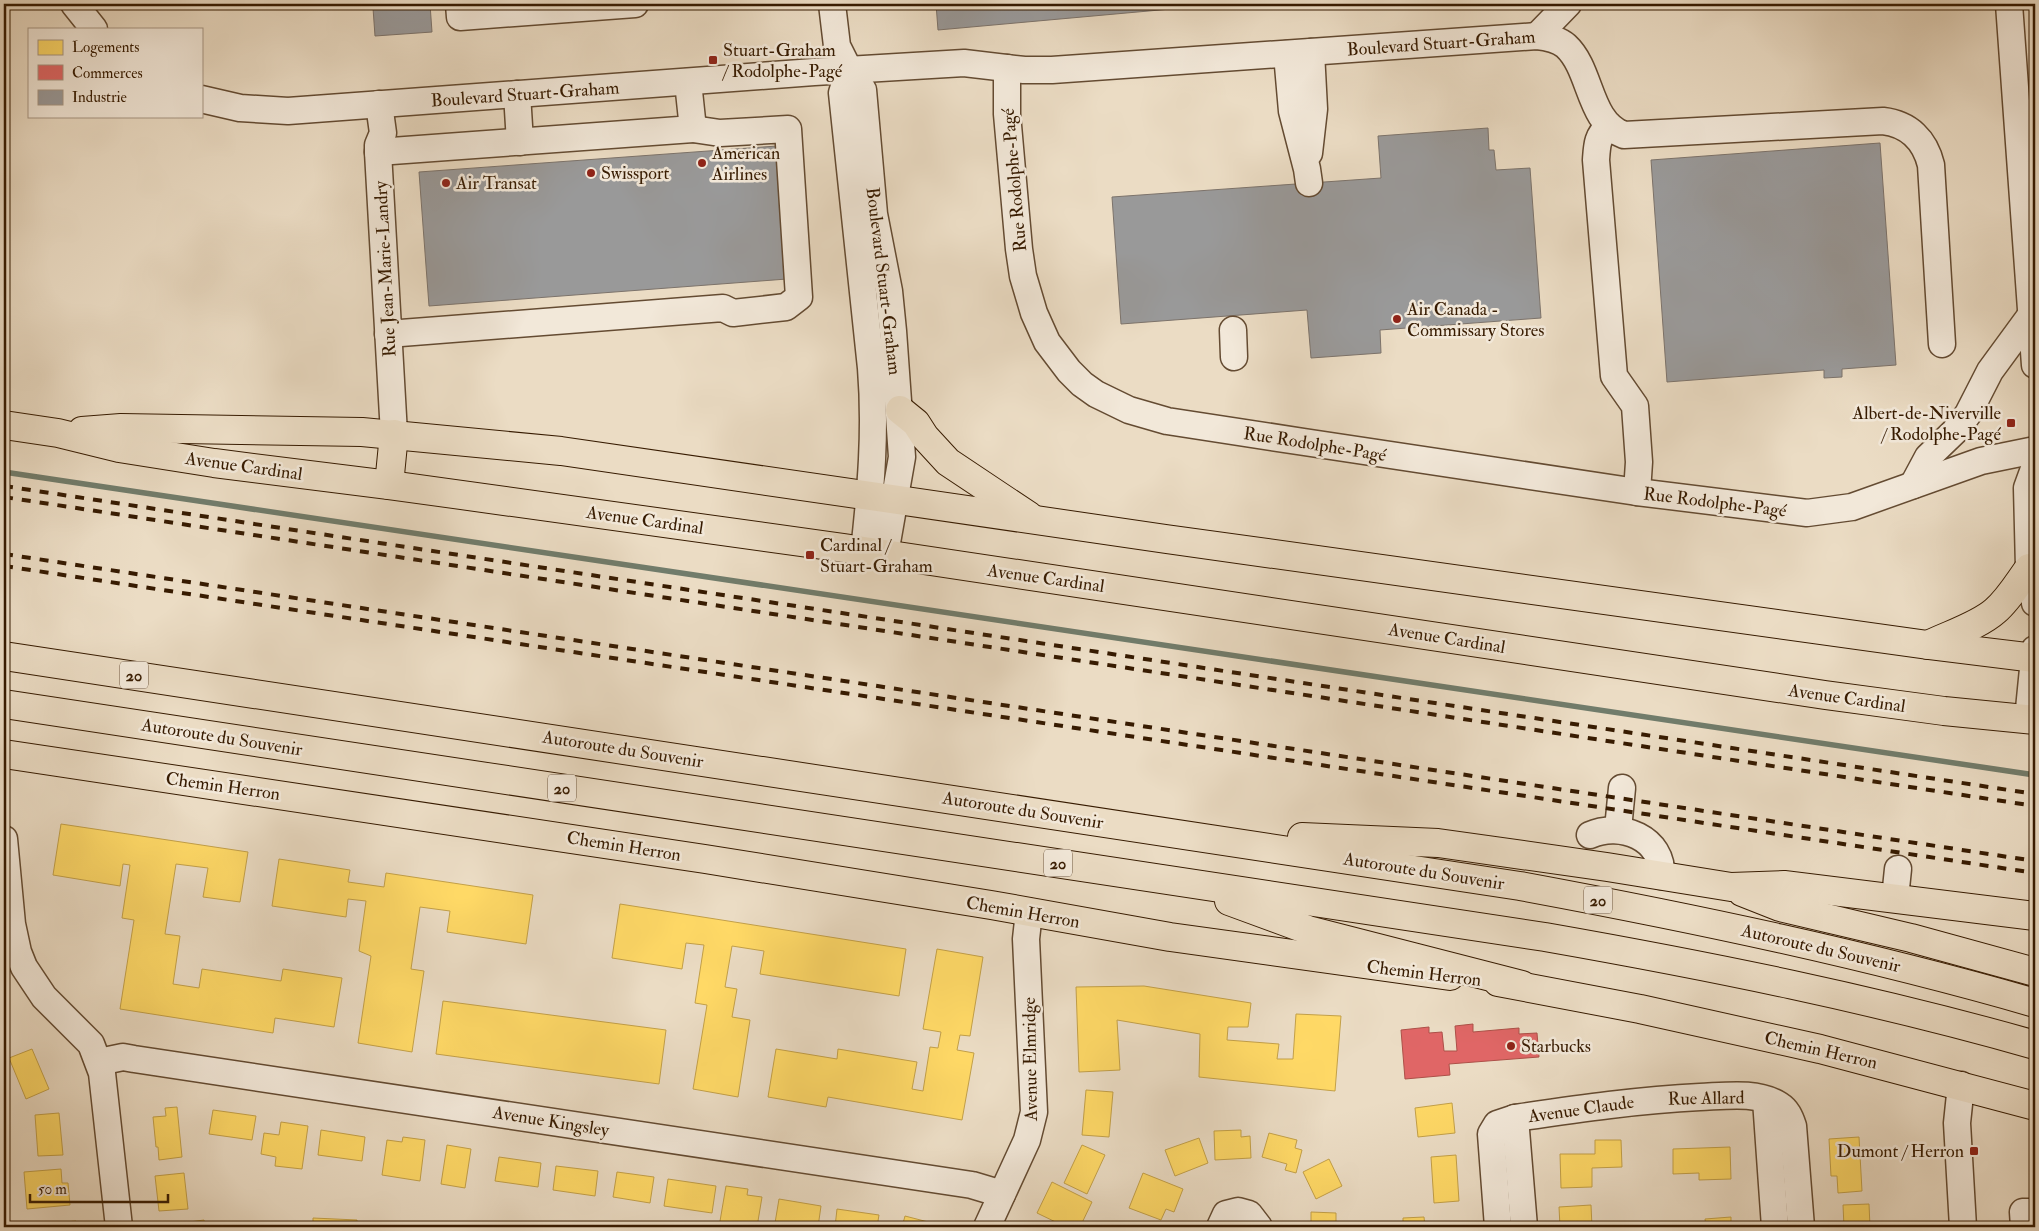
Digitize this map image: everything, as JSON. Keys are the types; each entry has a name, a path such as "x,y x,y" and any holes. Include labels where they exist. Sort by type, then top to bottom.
{"main road":[{"path":"900,410 916,423 925,437 948,462 1034,520"},
{"name":"Avenue Cardinal","path":"4,425 58,433 119,448 205,462 389,484 874,552 1825,695 1944,711 2032,719"},
{"name":"Avenue Cardinal","path":"58,433 122,428 394,434 602,456 1034,520 1928,645 2035,658"},
{"path":"389,484 394,434"},
{"path":"1928,645 1994,612 2010,595 2029,568"},
{"name":"Autoroute du Souvenir","path":"4,656 1449,874 1623,904 1719,924 1882,961 2035,1003"},
{"name":"Autoroute du Souvenir","path":"4,704 1545,937 1660,958 1836,995 2035,1045"},
{"name":"Chemin Herron","path":"4,754 695,857 1228,946 1522,985 1820,1048 2035,1106"},
{"path":"1154,830 1438,843 1731,887 1784,885 2035,916"},
{"path":"1176,881 1308,930 1522,985"},
{"path":"1731,887 1780,907 1911,938 2035,972"}],"street":[{"path":"74,4 93,28"},
{"path":"459,4 460,17 587,6 635,4"},
{"name":"Boulevard Stuart-Graham","path":"832,4 836,42 849,70 863,90 874,214 891,309 900,410 902,463 882,497"},
{"path":"1537,36 1568,4"},
{"path":"2010,4 2035,365"},
{"name":"Boulevard Stuart-Graham","path":"1007,68 1052,70 1537,36 1549,38 1566,46 1583,72 1602,118 1609,126"},
{"path":"1299,53 1308,176"},
{"path":"849,70 964,63 1007,68"},
{"name":"Rue Rodolphe-Pagé","path":"1007,68 1007,114 1023,276 1034,313 1047,342 1069,371 1082,384 1110,402 1129,410 1167,420 1637,492 1807,513 1852,506 1981,461 2035,450"},
{"name":"Boulevard Stuart-Graham","path":"202,98 231,106 273,111 849,70"},
{"name":"Boulevard Stuart-Graham","path":"849,70 842,93 872,386 874,446 882,497 874,552"},
{"path":"688,82 693,129"},
{"path":"517,94 520,142"},
{"name":"Rue Jean-Marie-Landry","path":"380,104 383,133 378,145 378,152 394,434"},
{"path":"1637,492 1639,462 1635,406 1614,376 1596,160 1598,140 1601,133 1609,126 1616,132 1635,136 1883,121 1910,131 1918,137 1928,156 1931,172 1942,344"},
{"path":"378,152 693,129 720,133 788,129 799,297 786,307 733,313 723,308 388,334"},
{"path":"1913,485 1928,456 1955,431 1968,414 1990,371 2031,315"},
{"path":"1233,330 1234,357"},
{"path":"2035,466 2027,488 2029,568 2035,603"},
{"path":"2032,719 2035,649"},
{"path":"1618,829 1622,788"},
{"path":"1590,835 1606,829 1618,829 1648,842 1660,859 1661,876"},
{"path":"4,839 12,924 18,952 24,967 44,997 91,1044 99,1062 102,1073 119,1227"},
{"path":"1895,898 1898,869"},
{"name":"Avenue Elmridge","path":"987,1227 1027,1140 1034,1112 1034,1076 1026,939 1029,912"},
{"name":"Avenue Kingsley","path":"99,1062 123,1057 963,1183 987,1188 1002,1194"},
{"path":"1961,1085 1957,1123 1963,1227"},
{"name":"Rue Allard","path":"1647,1100 1736,1096 1766,1100"},
{"name":"Avenue Claude","path":"1498,1227 1490,1134 1497,1124 1515,1118 1647,1100"},
{"path":"1775,1227 1766,1100 1785,1109 1790,1116 1793,1126 1801,1227"},
{"name":"Avenue Claude","path":"1515,1118 1524,1227"},
{"path":"1220,1227 1226,1214 1238,1211 1250,1214 1259,1227"},
{"path":"2024,1227 2023,1212 2035,1212"}],"building: Logements":[{"path":"61,824 248,852 240,902 203,897 208,868 176,864 165,934 180,936 173,984 199,988 202,969 281,981 283,969 342,978 334,1027 275,1018 273,1033 120,1009 134,920 122,918 130,865 123,864 120,886 53,875"},
{"path":"279,859 350,870 348,882 384,887 386,873 533,895 526,944 447,932 450,911 420,907 411,969 424,971 412,1052 358,1043 371,956 359,951 366,901 348,899 346,917 272,906"},
{"path":"620,904 906,949 899,996 760,974 764,951 732,946 725,987 737,989 732,1017 750,1020 738,1097 693,1089 707,1005 695,1003 704,945 686,943 682,969 612,958"},
{"path":"937,949 983,957 970,1036 960,1035 957,1050 974,1053 962,1120 828,1097 826,1107 768,1097 776,1049 837,1059 838,1049 917,1062 912,1089 923,1091 930,1047 938,1048 941,1032 923,1029"},
{"path":"1144,986 1251,1003 1248,1027 1228,1027 1227,1040 1279,1044 1277,1059 1293,1059 1296,1014 1341,1016 1335,1091 1199,1077 1200,1034 1117,1020 1120,1070 1079,1072 1076,987"},
{"path":"443,1001 666,1030 659,1084 436,1054"},
{"path":"32,1049 49,1089 26,1099 9,1058"},
{"path":"1086,1090 1113,1092 1109,1137 1082,1135"},
{"path":"1452,1103 1455,1133 1418,1137 1415,1108"},
{"path":"177,1107 182,1157 159,1160 153,1117 166,1116 165,1108"},
{"path":"213,1110 256,1116 252,1140 209,1134"},
{"path":"59,1113 63,1155 38,1156 35,1115"},
{"path":"281,1122 308,1126 302,1169 275,1166 276,1157 261,1154 264,1133 279,1135"},
{"path":"321,1130 365,1137 362,1161 318,1155"},
{"path":"1241,1130 1241,1137 1250,1136 1251,1158 1215,1160 1214,1131"},
{"path":"1269,1133 1297,1140 1295,1148 1302,1150 1296,1173 1285,1170 1287,1164 1262,1157"},
{"path":"403,1137 425,1140 420,1181 382,1175 387,1140 402,1142"},
{"path":"1859,1137 1862,1191 1838,1193 1837,1176 1831,1176 1829,1139"},
{"path":"1199,1138 1208,1163 1175,1176 1165,1150"},
{"path":"1595,1140 1621,1140 1622,1167 1592,1168 1592,1187 1561,1188 1560,1154 1595,1154"},
{"path":"447,1145 471,1149 465,1188 441,1184"},
{"path":"1082,1145 1105,1155 1087,1194 1064,1183"},
{"path":"1730,1147 1731,1179 1699,1180 1699,1173 1673,1174 1673,1149"},
{"path":"1456,1155 1459,1201 1434,1203 1431,1157"},
{"path":"499,1157 541,1163 538,1187 495,1181"},
{"path":"1329,1159 1342,1186 1316,1199 1303,1172"},
{"path":"556,1166 598,1171 595,1196 553,1190"},
{"path":"61,1169 62,1183 68,1183 70,1205 27,1209 24,1172"},
{"path":"617,1172 654,1177 650,1203 613,1197"},
{"path":"184,1173 188,1209 159,1211 155,1176"},
{"path":"1143,1173 1183,1189 1174,1212 1166,1209 1161,1220 1129,1208"},
{"path":"668,1179 716,1186 712,1213 664,1206"},
{"path":"1052,1182 1092,1202 1080,1227 1066,1227 1037,1213"},
{"path":"726,1186 748,1189 747,1195 762,1197 757,1227 719,1227"},
{"path":"779,1199 821,1206 818,1227 801,1227 775,1223"},
{"path":"1869,1204 1870,1227 1844,1227 1843,1205"},
{"path":"1591,1205 1592,1227 1560,1227 1559,1207"},
{"path":"837,1209 879,1215 877,1227 835,1227"},
{"path":"1311,1212 1336,1213 1336,1227 1311,1227"},
{"path":"905,1216 932,1223 931,1227 902,1227"},
{"path":"1424,1217 1425,1227 1403,1227 1403,1218"},
{"path":"1731,1217 1731,1227 1706,1227 1705,1219"},
{"path":"313,1218 357,1220 357,1227 313,1227"},
{"path":"204,1220 205,1227 160,1227 160,1226"},
{"path":"76,1221 76,1227 40,1227 40,1224"}],"building: Commerces":[{"path":"1473,1024 1473,1032 1519,1028 1519,1034 1537,1033 1539,1057 1449,1064 1450,1075 1405,1079 1401,1030 1429,1027 1429,1033 1442,1032 1444,1051 1457,1051 1455,1026"}],"building: Industrie":[{"path":"430,4 432,32 375,36 373,8"},
{"path":"936,4 1226,4 938,30"},
{"path":"1488,128 1489,150 1494,150 1496,170 1530,168 1541,318 1380,330 1381,353 1311,358 1307,310 1121,324 1112,197 1381,178 1378,136"},
{"path":"1880,143 1896,365 1842,369 1842,377 1824,378 1824,370 1667,382 1651,160"},
{"path":"777,146 787,279 429,306 419,172"}],"waterway":[{"path":"4,472 2035,775"}],"railway":[{"path":"4,486 2035,794"},
{"path":"4,497 2035,806"},
{"path":"4,554 2035,861"},
{"path":"4,566 2035,873"}],"place":[{"name":"Stuart-Graham / Rodolphe-Pagé","path":"713,60"},
{"name":"American Airlines","path":"702,163"},
{"name":"Swissport","path":"591,173"},
{"name":"Air Transat","path":"446,183"},
{"name":"Air Canada - Commissary Stores","path":"1397,319"},
{"name":"Albert-de-Niverville / Rodolphe-Pagé","path":"2011,423"},
{"name":"Cardinal / Stuart-Graham","path":"810,555"},
{"name":"Starbucks","path":"1511,1046"},
{"name":"Dumont / Herron","path":"1974,1151"}]}
